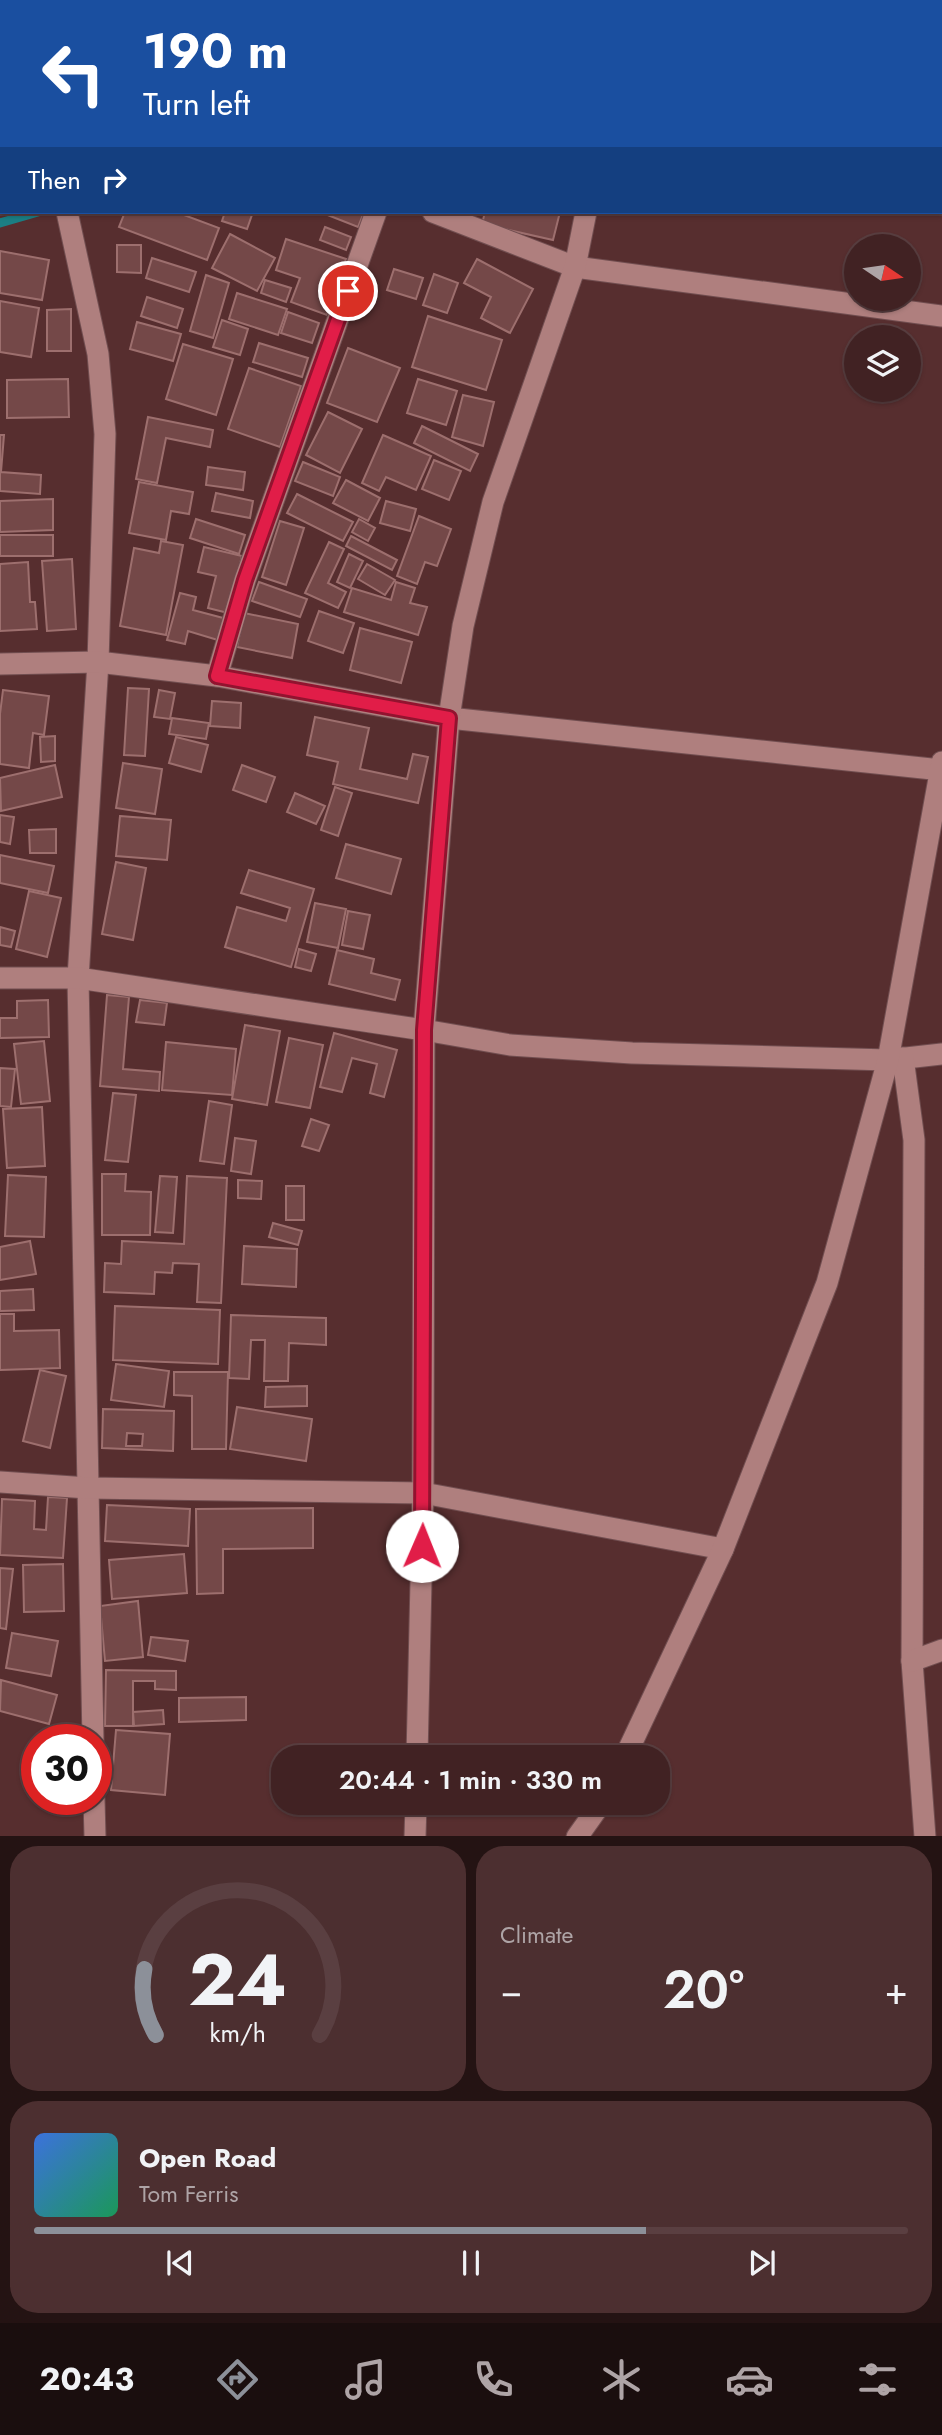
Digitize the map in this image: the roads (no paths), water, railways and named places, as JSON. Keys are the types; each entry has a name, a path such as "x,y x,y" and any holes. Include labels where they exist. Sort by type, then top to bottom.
{"street":[{"path":"217,676 245,580 375,214"},
{"path":"438,214 575,267 942,316"},
{"path":"417,1745 423,1493 424,1030 449,718 463,626 493,502 575,267 586,214"},
{"path":"69,217 98,354 105,434 98,662 78,978 93,1724"},
{"path":"0,664 98,662 217,676 449,718 942,767 895,1059 827,1283 723,1549 631,1745"},
{"path":"0,978 78,978 510,1045 632,1053 895,1059 942,1054"},
{"path":"895,1059 914,1140 912,1661 925,1836"},
{"path":"0,1482 89,1488 423,1493 723,1549"},
{"path":"912,1661 942,1650"},
{"path":"94,1815 95,1836"},
{"path":"415,1836 416,1815"},
{"path":"577,1836 592,1815"}],"waterway":[{"path":"0,223 31,214"}]}
